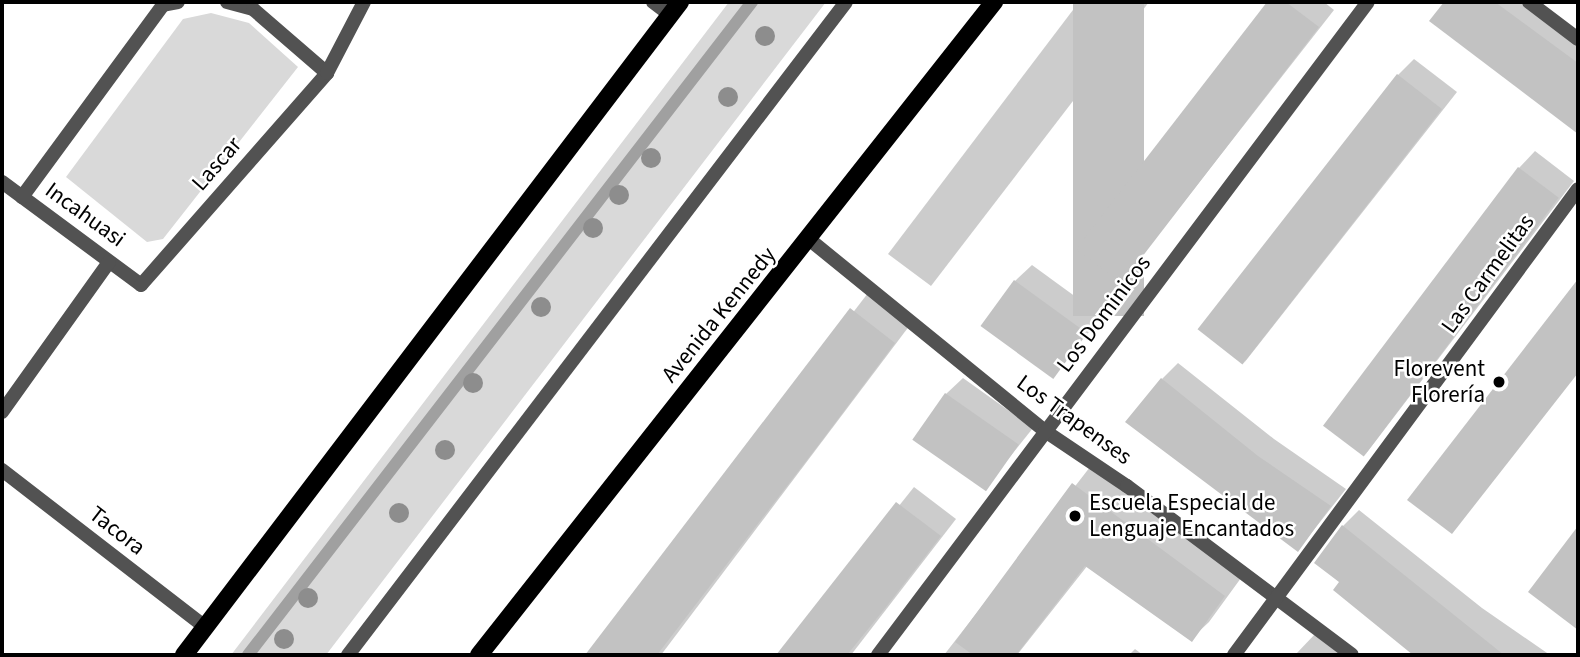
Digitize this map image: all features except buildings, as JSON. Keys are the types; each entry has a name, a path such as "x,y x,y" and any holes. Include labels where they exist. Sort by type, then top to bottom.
{"main road":[{"name":"Avenida Kennedy","path":"478,655 810,240 994,2"},
{"path":"184,655 675,8"}],"street":[{"path":"22,197 163,5 178,2"},
{"path":"227,2 253,9 327,73"},
{"name":"Lascar","path":"141,285 327,73 364,2"},
{"path":"653,2 675,8"},
{"path":"348,655 846,2"},
{"name":"Los Dominicos","path":"878,655 1002,495 1045,431 1368,2"},
{"path":"1529,2 1578,40"},
{"name":"Incahuasi","path":"2,182 141,285"},
{"name":"Las Carmelitas","path":"1234,655 1578,189"},
{"name":"Los Trapenses","path":"810,240 1045,431 1352,655"},
{"path":"2,412 109,262"},
{"name":"Tacora","path":"2,470 205,627"}],"shaded area":[{"path":"729,2 826,2 326,655 231,655"},
{"path":"211,13 249,23 298,67 163,239 147,242 66,177 183,19"}],"waterway":[{"path":"248,655 752,2"}],"place":[{"name":"Florevent Florería","path":"1499,382"},
{"name":"Escuela Especial de Lenguaje Encantados","path":"1075,516"}]}
